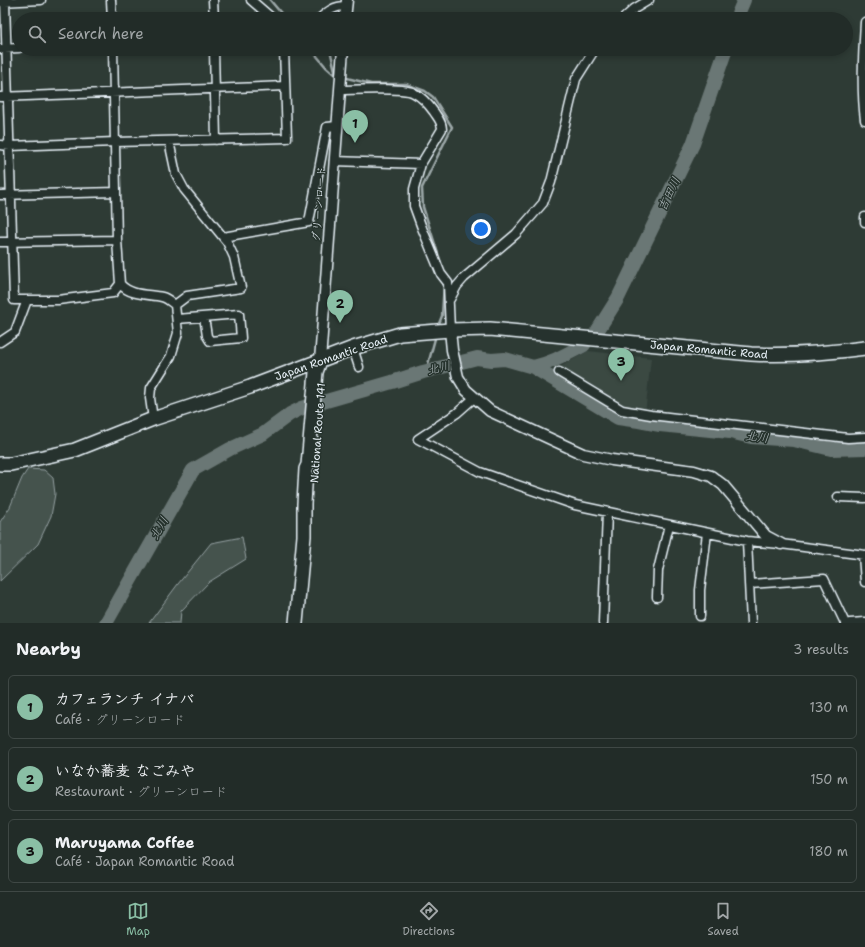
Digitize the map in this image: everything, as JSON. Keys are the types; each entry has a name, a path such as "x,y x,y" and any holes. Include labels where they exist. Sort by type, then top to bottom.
{"highway":[{"name":"Japan Romantic Road","path":"0,464 11,464 75,450 153,419 250,387 353,348 400,334 450,330 490,329 751,354 780,355 807,354 865,348"},
{"name":"National Route 141","path":"296,623 304,536 304,504 318,388 316,372 320,361"}],"street":[{"path":"41,0 7,1 3,49 4,97 10,146 14,300 58,300 113,293 120,284"},
{"path":"111,0 112,12"},
{"path":"213,0 214,12"},
{"path":"251,0 264,12"},
{"path":"631,12 649,0"},
{"path":"327,12 346,3"},
{"path":"865,22 863,49 863,104 865,120"},
{"path":"113,56 117,240 120,284 125,289 143,295 164,297 176,305"},
{"path":"214,56 216,140"},
{"path":"0,145 10,146 287,138 284,56"},
{"name":"グリーンロード","path":"320,361 342,56"},
{"path":"450,300 457,286 464,278 516,234 543,203 551,182 576,79 591,56"},
{"path":"4,97 285,86"},
{"path":"340,90 388,90 413,92 422,98 442,124 442,129 421,164 414,189 414,206 441,274 448,283 452,350 458,377 466,390 490,411 583,454 612,460 694,471 711,476 723,485 766,536 781,544"},
{"path":"223,237 309,222 327,128 337,126"},
{"path":"169,141 176,174 184,189 227,242 234,257 241,288 187,296 176,305"},
{"path":"334,162 421,164"},
{"path":"0,195 116,192"},
{"path":"865,217 865,222"},
{"path":"0,242 117,240"},
{"path":"0,342 15,332 27,300"},
{"path":"153,419 150,398 151,388 171,356 178,333 176,305"},
{"path":"177,319 239,314 240,338 210,341 204,317"},
{"path":"353,348 359,367"},
{"path":"559,372 622,410 848,438 865,437"},
{"path":"474,398 457,413 418,439 480,472 575,505 747,541 864,555 865,582"},
{"path":"838,497 865,498"},
{"path":"603,623 607,512"},
{"path":"657,597 658,570 669,525"},
{"path":"700,616 700,590 707,533"},
{"path":"747,541 752,623"},
{"path":"749,584 824,579 845,623"},
{"path":"850,623 865,622"}],"shaded area":[{"path":"588,351 651,358 645,415 614,405 564,372 560,367"},
{"path":"28,469 44,470 53,478 55,494 51,516 38,544 0,581 0,522 10,507 22,478"},
{"path":"242,537 246,559 209,582 181,611 180,623 149,623 211,543"}],"waterway":[{"path":"270,0 280,12"},
{"name":"吉田川","path":"739,12 744,0"},
{"path":"317,56 335,75"},
{"path":"331,56 336,75 338,76"},
{"name":"吉田川","path":"596,333 618,298 693,144 724,56"},
{"path":"343,77 371,84 406,84 425,91 433,97 452,127 422,188 423,207 441,263"},
{"path":"438,326 442,316 444,282"},
{"path":"423,372 427,368 436,335"},
{"name":"吉田川","path":"533,367 553,361 584,345"},
{"name":"北川","path":"106,623 193,470 230,449 263,434 290,414 302,408 423,372 477,358 491,360 505,359 533,367 618,418 660,425 730,432 751,437 794,440 831,449 865,448"}],"place":[{"name":"カフェランチ イナバ","path":"355,143"},
{"name":"いなか蕎麦 なごみや","path":"340,323"},
{"name":"Maruyama Coffee","path":"621,381"}]}
